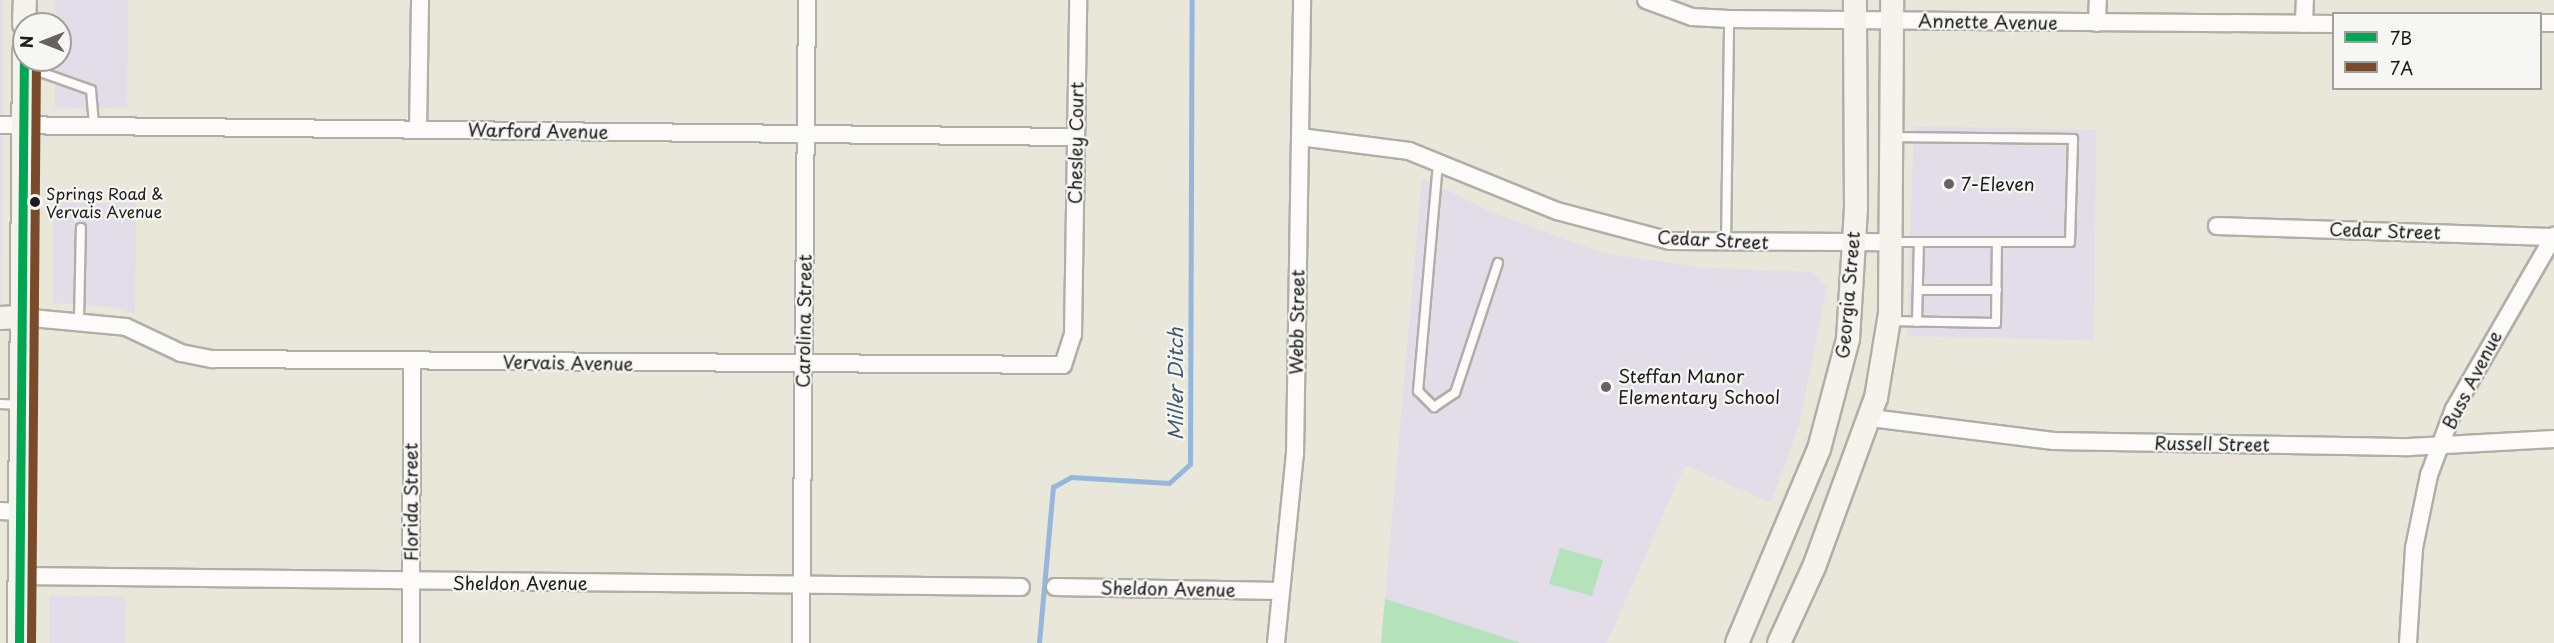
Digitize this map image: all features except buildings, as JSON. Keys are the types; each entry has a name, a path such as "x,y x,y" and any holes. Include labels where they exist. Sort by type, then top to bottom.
{"main road":[{"name":"Georgia Street","path":"1737,643 1833,405 1848,339 1854,243 1855,10"},
{"path":"1779,643 1871,418 1888,321 1892,243 1892,10"},
{"path":"19,643 20,576 10,512 11,318 23,125 24,72"}],"street":[{"path":"418,130 420,0"},
{"name":"Carolina Street","path":"801,643 807,0"},
{"name":"Chesley Court","path":"1074,287 1078,0"},
{"name":"Webb Street","path":"1276,643 1295,454 1302,0"},
{"name":"Annette Avenue","path":"1646,0 1692,17 1729,19 1855,10 1892,10 2097,23 2332,24"},
{"path":"2097,23 2098,0"},
{"path":"2304,24 2305,0"},
{"name":"Warford Avenue","path":"0,125 1076,137"},
{"name":"Cedar Street","path":"1300,137 1409,151 1557,211 1634,233 1726,244 1892,243"},
{"name":"Cedar Street","path":"2217,226 2554,236"},
{"name":"Buss Avenue","path":"2408,643 2414,548 2441,443 2454,409 2554,236"},
{"name":"Vervais Avenue","path":"11,318 80,321 126,327 181,353 213,359 803,366 1063,365 1073,335 1074,287"},
{"name":"Florida Street","path":"411,643 412,361"},
{"name":"Russell Street","path":"1871,418 2044,440 2441,443 2554,440"},
{"name":"Sheldon Avenue","path":"20,576 1021,587"},
{"name":"Sheldon Avenue","path":"1055,587 1281,591"}],"lane":[{"path":"1726,244 1729,19"},
{"path":"52,72 91,90 94,126"},
{"name":"Cedar Street","path":"1892,137 2073,139 2070,242 1892,243"},
{"path":"1438,163 1418,391 1434,407 1455,393 1498,263"},
{"path":"80,321 81,228"},
{"path":"1917,322 1919,242"},
{"path":"1888,321 1996,323 1997,243"},
{"path":"1918,290 1997,290"}],"shaded area":[{"path":"0,0 3,0 2,308 0,308"},
{"path":"55,0 128,0 127,107 55,109 55,72 72,72 72,12 56,12"},
{"path":"1914,126 2096,130 2094,340 1907,336"},
{"name":"Steffan Manor Elementary School","path":"1422,178 1491,212 1603,253 1704,268 1813,272 1827,288 1799,425 1771,503 1685,465 1607,643 1381,643"},
{"path":"53,203 136,203 135,314 111,307 53,303"},
{"path":"49,595 126,597 125,643 49,643"}],"green space":[{"path":"1560,548 1603,560 1592,596 1549,584"},
{"path":"1385,599 1417,609 1521,643 1381,643"}],"waterway":[{"name":"Miller Ditch","path":"1039,643 1053,487 1071,477 1169,483 1190,464 1192,0"}],"transit line":[{"name":"7B","path":"19,643 24,72"},
{"name":"7A","path":"31,643 36,72"}],"place":[{"name":"7-Eleven","path":"1949,184"},
{"name":"Springs Road & Vervais Avenue","path":"35,202"},
{"name":"Steffan Manor Elementary School","path":"1606,387"}]}
